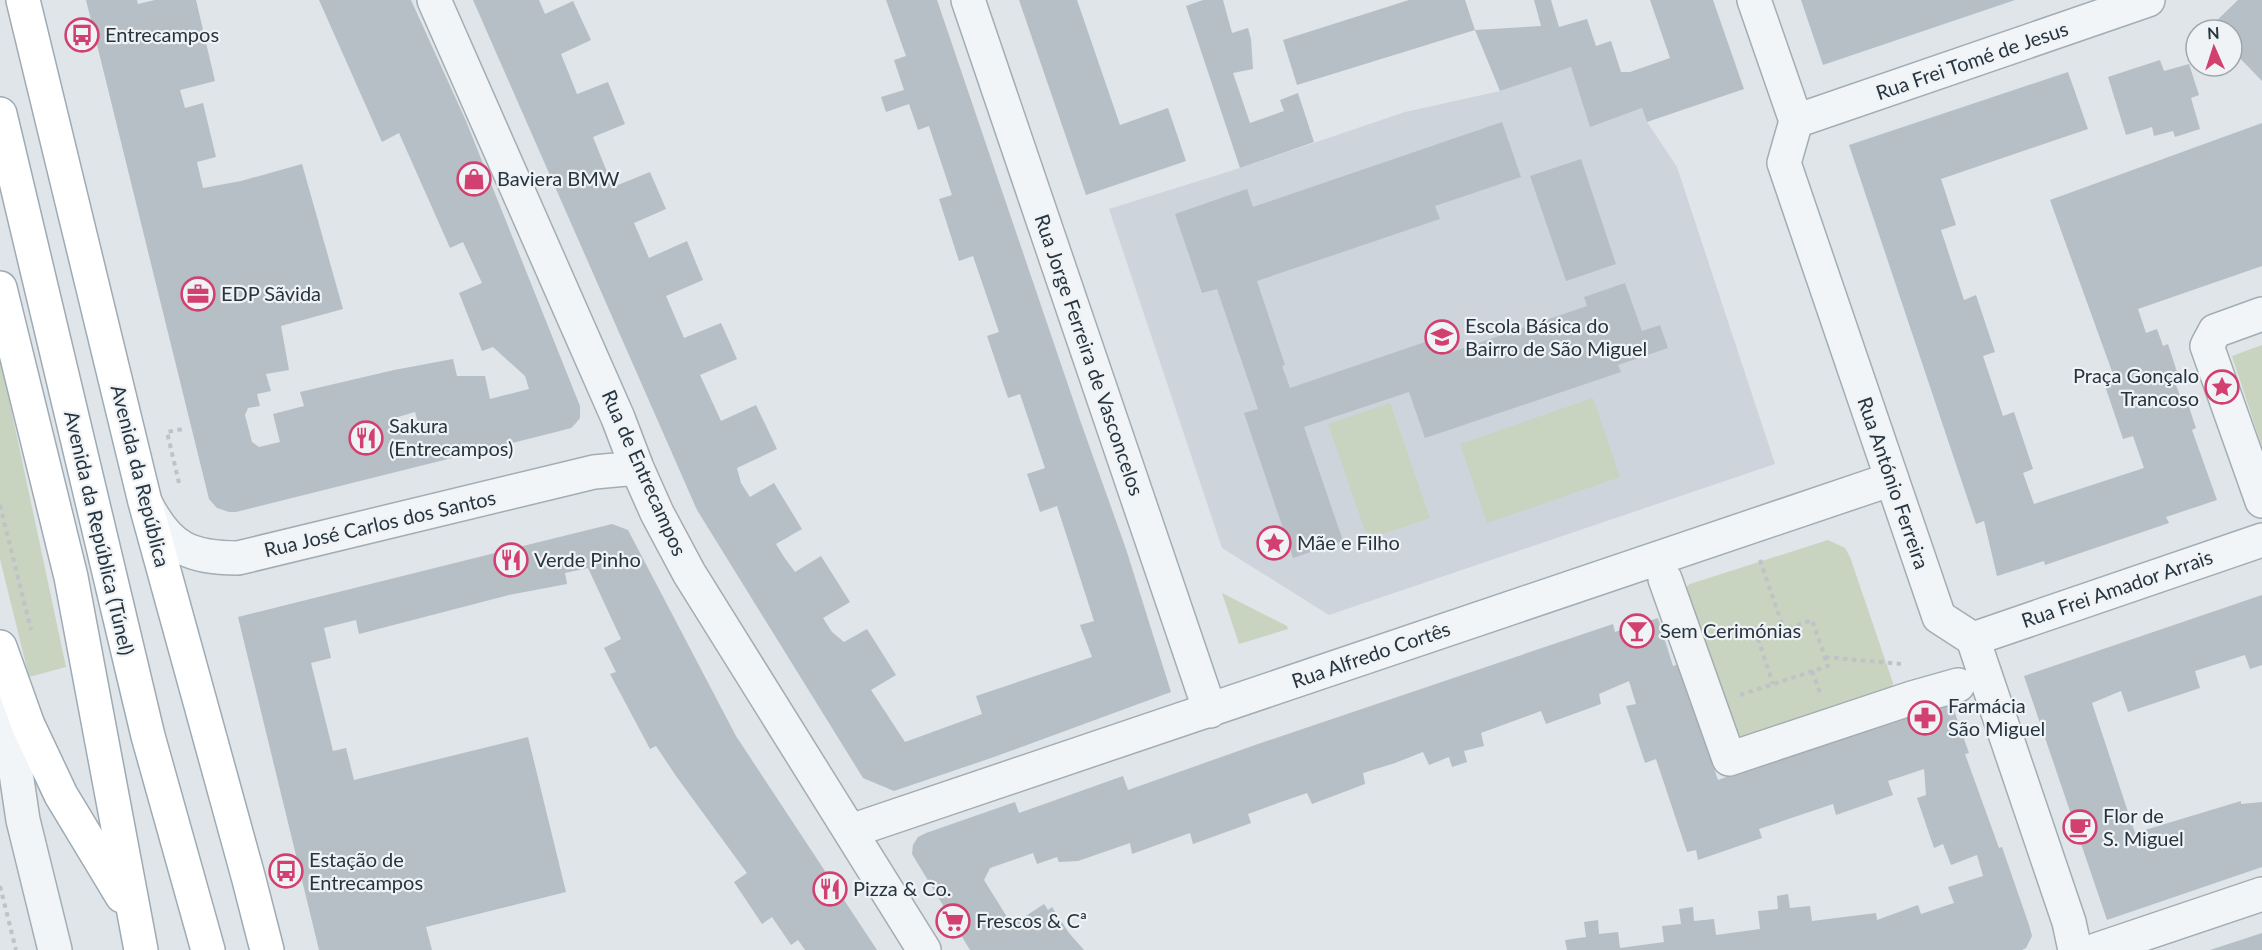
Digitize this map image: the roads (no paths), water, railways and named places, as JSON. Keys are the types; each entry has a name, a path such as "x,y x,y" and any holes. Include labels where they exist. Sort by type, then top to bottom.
{"main road":[{"name":"Avenida da República","path":"22,0 145,502 267,950"},
{"name":"Avenida da República (Túnel)","path":"0,114 148,736 208,950"},
{"name":"Avenida da República (Túnel)","path":"0,288 71,577 132,913"},
{"path":"0,647 28,725 61,795 132,913 141,950"}],"street":[{"name":"Rua de Entrecampos","path":"434,0 618,418 657,513 689,573 924,950"},
{"name":"Rua Jorge Ferreira de Vasconcelos","path":"968,0 1209,711"},
{"path":"1754,0 1796,121"},
{"name":"Rua Frei Tomé de Jesus","path":"1796,121 2148,0"},
{"name":"Rua António Ferreira","path":"1796,121 1784,163 1939,617 1973,639"},
{"path":"2260,490 2207,346 2214,331 2262,314"},
{"name":"Rua José Carlos dos Santos","path":"145,502 158,527 175,544 206,556 238,558 594,472 637,468"},
{"name":"Rua Alfredo Cortês","path":"851,831 1892,479"},
{"name":"Rua Frei Amador Arrais","path":"1973,639 2262,540"},
{"path":"1665,579 1729,759 1958,685"},
{"path":"1973,639 2069,922 2075,950"},
{"path":"0,668 23,820 55,950"},
{"path":"2096,950 2262,894"}],"place":[{"name":"Entrecampos","path":"82,35"},
{"name":"Baviera BMW","path":"474,179"},
{"name":"EDP Sãvida","path":"198,294"},
{"name":"Escola Básica do Bairro de São Miguel","path":"1442,337"},
{"name":"Praça Gonçalo Trancoso","path":"2222,387"},
{"name":"Sakura (Entrecampos)","path":"366,438"},
{"name":"Mãe e Filho","path":"1274,543"},
{"name":"Verde Pinho","path":"511,560"},
{"name":"Sem Cerimónias","path":"1637,631"},
{"name":"Farmácia São Miguel","path":"1925,718"},
{"name":"Flor de S. Miguel","path":"2080,827"},
{"name":"Estação de Entrecampos","path":"286,871"},
{"name":"Pizza & Co.","path":"830,889"},
{"name":"Frescos & Cª","path":"953,921"}]}
